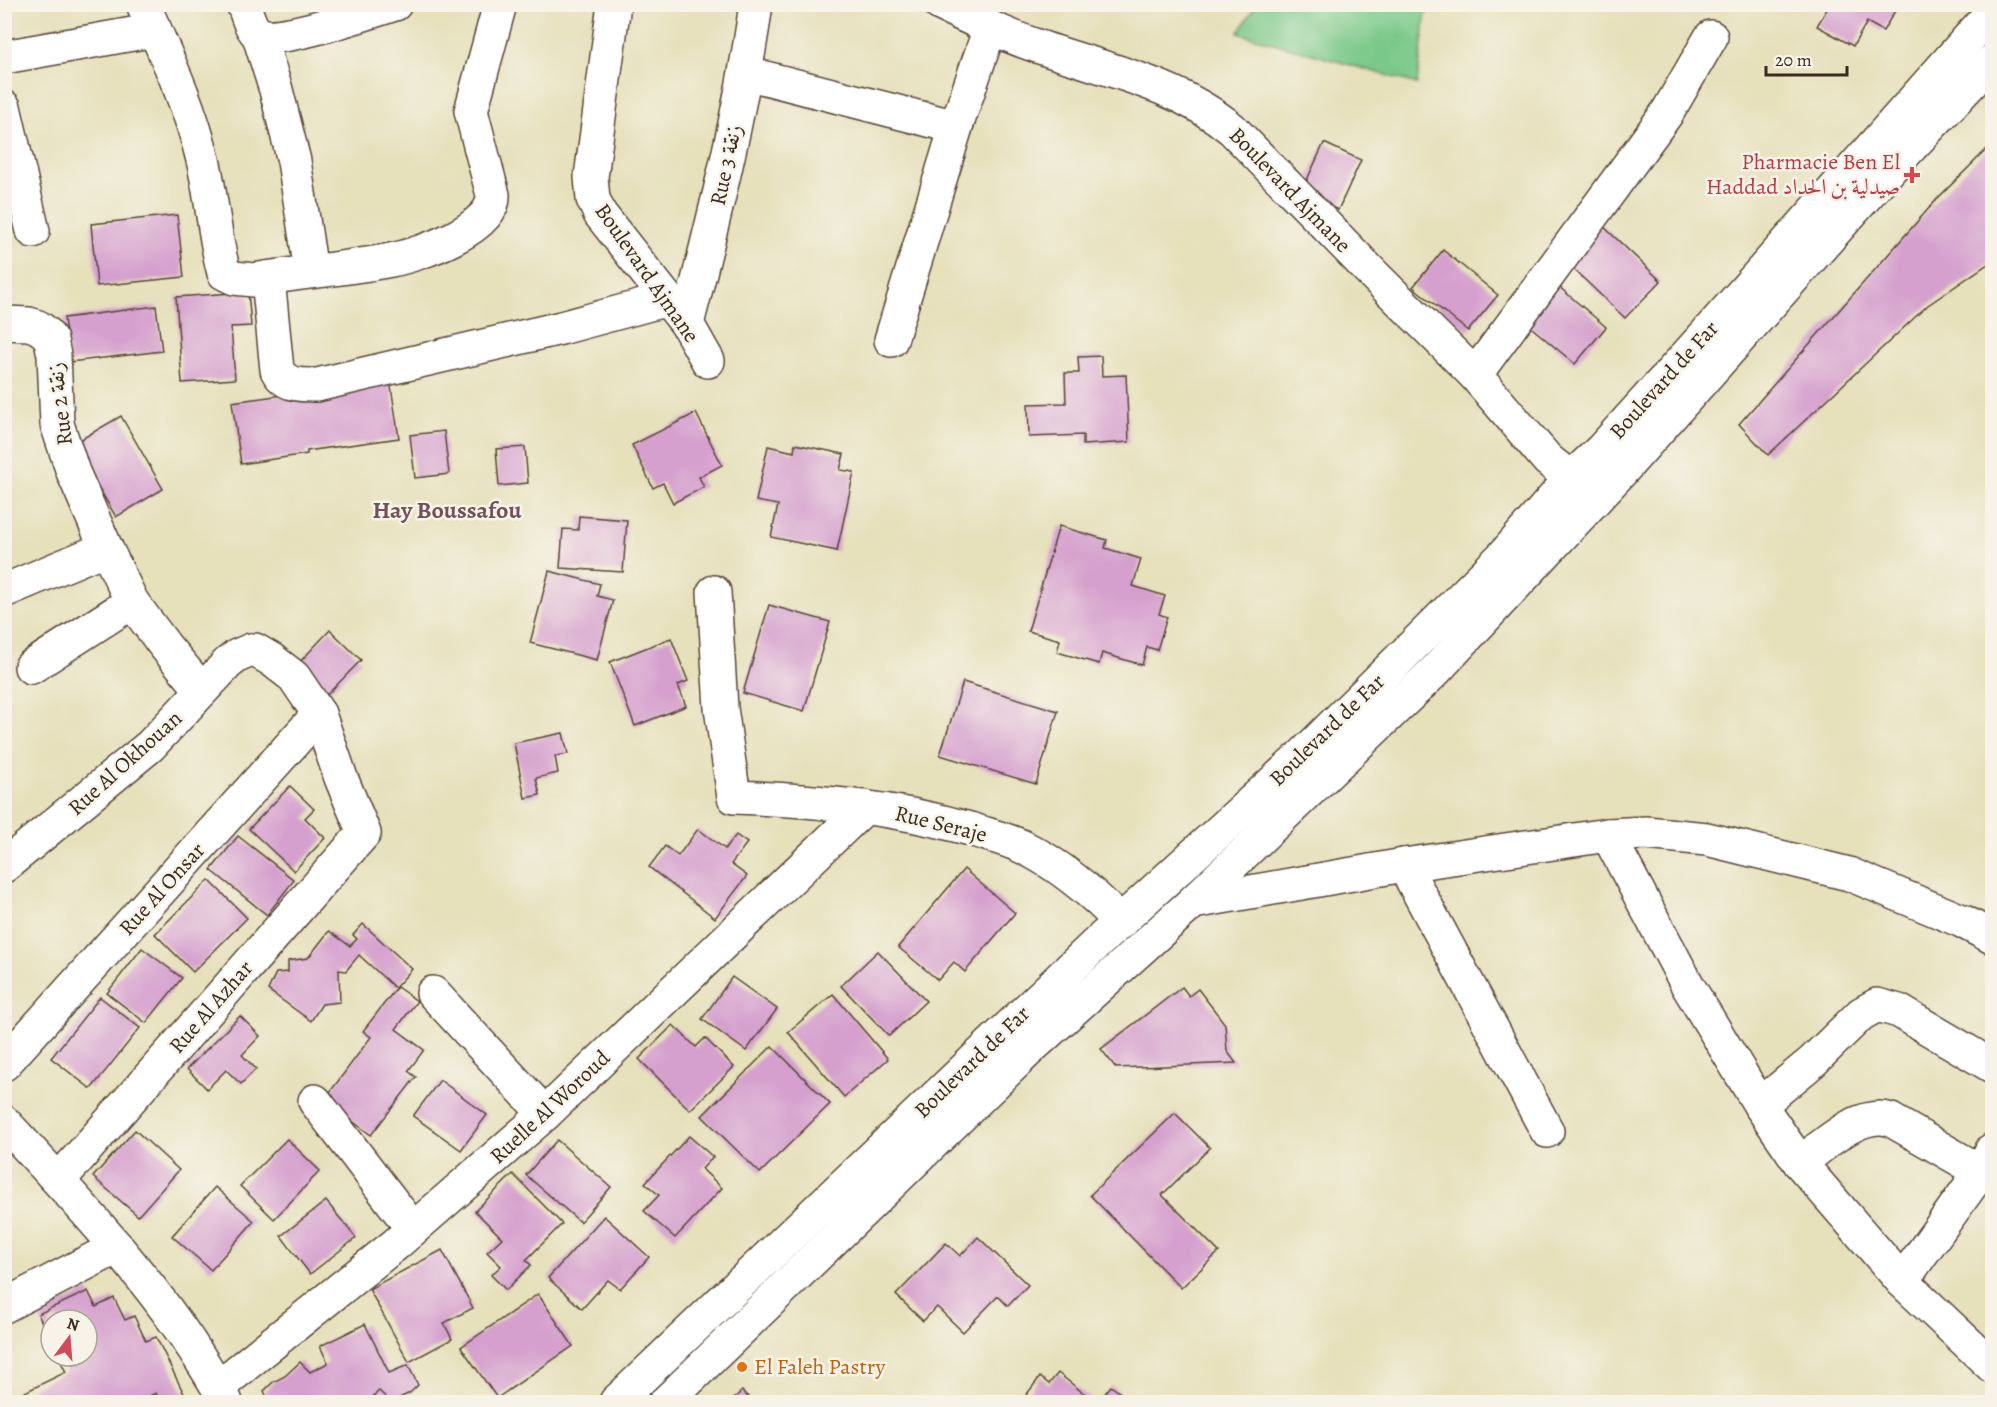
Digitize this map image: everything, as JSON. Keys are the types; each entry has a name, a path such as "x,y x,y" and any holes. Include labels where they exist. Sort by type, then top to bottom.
{"main road":[{"path":"243,4 258,33 276,90 294,161 311,271"},
{"path":"258,33 272,37 293,34 394,4"},
{"path":"4,57 149,17 182,90 194,125 224,273 242,280 268,278 393,260 451,239 475,225 491,209 493,195 471,111 500,4"},
{"name":"Boulevard Ajmane","path":"614,4 591,189 600,214 677,311 708,361"},
{"name":"Rue 3 زنقة","path":"677,311 714,222 746,73 756,4"},
{"name":"Boulevard Ajmane","path":"940,4 990,28 1032,44 1162,87 1213,113 1232,129 1475,375 1548,460 1571,478"},
{"name":"Boulevard de Far","path":"616,1402 1120,922 1305,753 1503,556 1571,478 1601,450 1688,354 1992,12"},
{"path":"891,340 956,126 990,28"},
{"path":"1475,375 1667,113 1711,37"},
{"name":"Boulevard de Far","path":"666,1402 1034,1045 1193,902 1436,670 1620,473 1891,168 1992,62"},
{"path":"746,73 956,126"},
{"path":"4,107 33,231"},
{"path":"268,278 277,370 285,380 302,385 317,385 561,328 677,311"},
{"name":"Rue 2 زنقة","path":"4,324 29,324 38,327 51,340 54,355 57,424 73,472 132,602 202,690"},
{"path":"4,591 106,548"},
{"name":"Rue Seraje","path":"714,592 721,708 734,797 786,799 905,813 953,824 1021,846 1068,875 1100,901 1120,922"},
{"path":"31,667 132,602"},
{"name":"Rue Al Okhouan","path":"4,866 150,746 228,663 246,651 255,650 294,677 319,714"},
{"name":"Rue Al Azhar","path":"59,1180 364,833 341,778 319,714"},
{"name":"Rue Al Onsar","path":"4,1064 319,714"},
{"name":"Ruelle Al Woroud","path":"222,1395 544,1114 865,807"},
{"path":"1193,902 1404,865 1608,835 1646,833 1707,839 1849,874 1962,921 1992,937"},
{"path":"1608,835 1688,986 1760,1105 1800,1163 1902,1281 1992,1366"},
{"path":"1404,865 1547,1131"},
{"path":"434,993 544,1114"},
{"path":"1760,1105 1812,1062 1861,1014 1877,1005 1899,1011 1992,1066"},
{"path":"315,1101 413,1229"},
{"path":"1800,1163 1855,1124 1878,1116 1891,1119 1989,1166 1902,1281"},
{"path":"4,1122 117,1246 174,1322 222,1395"},
{"path":"4,1306 117,1246"}],"green space":[{"path":"1256,5 1427,5 1417,84 1238,33"}],"building":[{"path":"1830,4 1899,4 1883,31 1867,22 1853,46 1817,26"},
{"path":"1324,143 1361,160 1338,210 1301,193"},
{"path":"1992,144 1992,261 1928,305 1768,455 1739,424 1938,198"},
{"path":"177,215 184,277 97,286 91,224"},
{"path":"1602,225 1661,281 1625,318 1566,262"},
{"path":"1443,250 1498,295 1468,331 1413,287"},
{"path":"1557,285 1606,327 1575,364 1526,323"},
{"path":"248,292 251,326 231,327 235,379 182,383 176,297"},
{"path":"156,306 162,351 70,362 64,318"},
{"path":"1101,356 1102,376 1126,375 1129,442 1083,445 1083,435 1029,437 1028,404 1066,403 1065,373 1079,373 1078,357"},
{"path":"390,380 399,438 307,451 307,454 241,464 232,402"},
{"path":"696,413 722,465 699,477 704,487 673,503 663,483 653,488 632,445"},
{"path":"121,416 163,489 116,517 73,444"},
{"path":"444,431 449,474 415,478 410,435"},
{"path":"795,444 844,454 840,470 854,472 837,551 771,537 778,505 756,501 768,446 794,452"},
{"path":"525,447 528,483 499,486 496,449"},
{"path":"579,516 627,520 623,572 560,568 563,529 578,530"},
{"path":"1059,526 1107,540 1105,548 1141,559 1133,586 1165,596 1159,614 1167,617 1157,650 1147,647 1142,665 1102,653 1099,664 1057,652 1060,640 1028,631"},
{"path":"549,571 600,584 597,596 613,600 597,660 530,643"},
{"path":"769,605 830,622 804,711 743,693"},
{"path":"330,630 361,660 327,695 296,666"},
{"path":"671,638 688,681 678,685 686,706 635,726 610,662"},
{"path":"963,682 1058,711 1036,784 940,755"},
{"path":"563,733 568,754 555,756 558,773 536,778 540,795 525,798 514,743"},
{"path":"290,786 314,809 305,818 325,838 294,871 249,829"},
{"path":"698,829 725,849 736,835 747,843 731,864 747,876 715,918 649,867 665,846 678,856"},
{"path":"238,836 294,880 267,915 211,870"},
{"path":"964,869 1015,913 965,972 954,962 938,980 898,947"},
{"path":"209,880 247,918 193,972 155,934"},
{"path":"363,924 412,969 395,988 359,955 346,971 339,970 340,1002 322,1004 311,1021 268,990 276,973 288,972 288,961 308,958 329,931 350,946 357,939 353,935"},
{"path":"142,948 182,978 146,1023 107,993"},
{"path":"878,951 926,1001 889,1036 841,986"},
{"path":"732,977 777,1009 746,1051 702,1019"},
{"path":"397,987 417,1001 396,1029 424,1050 408,1071 416,1077 371,1135 324,1100 371,1037 363,1031"},
{"path":"1182,987 1189,996 1198,989 1225,1024 1227,1051 1236,1063 1116,1068 1101,1049"},
{"path":"833,994 888,1059 844,1097 788,1032"},
{"path":"100,997 140,1028 91,1089 51,1058"},
{"path":"240,1016 260,1036 242,1055 256,1069 241,1084 226,1070 207,1089 187,1069"},
{"path":"673,1025 696,1047 705,1038 734,1067 690,1110 639,1059"},
{"path":"772,1046 830,1104 760,1173 702,1116"},
{"path":"440,1080 487,1115 461,1150 413,1116"},
{"path":"1175,1113 1210,1148 1162,1195 1219,1252 1181,1288 1090,1195"},
{"path":"135,1130 179,1170 138,1216 93,1177"},
{"path":"689,1136 713,1157 702,1169 722,1188 675,1238 644,1211 659,1195 645,1183"},
{"path":"287,1139 320,1171 274,1219 240,1186"},
{"path":"557,1140 611,1187 580,1222 526,1175"},
{"path":"513,1174 562,1224 526,1260 531,1265 506,1290 491,1275 501,1266 487,1252 502,1238 475,1211"},
{"path":"215,1187 254,1221 211,1270 172,1236"},
{"path":"326,1201 356,1238 310,1274 281,1236"},
{"path":"604,1216 649,1257 620,1289 608,1280 582,1309 548,1278"},
{"path":"978,1237 1028,1285 1008,1306 998,1296 963,1332 937,1307 923,1321 896,1295 946,1243 960,1256"},
{"path":"442,1250 473,1308 444,1323 452,1339 409,1362 369,1289"},
{"path":"88,1291 96,1307 114,1298 125,1320 134,1316 146,1341 156,1337 188,1402 160,1402 156,1393 136,1402 30,1402 25,1392 66,1372 64,1368 99,1368 99,1308 51,1308"},
{"path":"538,1294 573,1346 497,1398 461,1347"},
{"path":"365,1324 389,1373 408,1365 418,1385 410,1393 391,1402 379,1391 367,1402 269,1402 264,1391 273,1382 285,1376 300,1362 310,1372 328,1363 320,1346"},
{"path":"1058,1373 1095,1402 1028,1402 1023,1399 1040,1377 1049,1384"},
{"path":"1111,1386 1131,1401 1098,1402"},
{"path":"742,1391 753,1402 730,1402"}],"place":[{"name":"Pharmacie Ben El Haddad صيدلية بن الحداد","path":"1912,175"},
{"name":"El Faleh Pastry","path":"742,1367"}],"district":[{"name":"Hay Boussafou","path":"447,510"}]}
